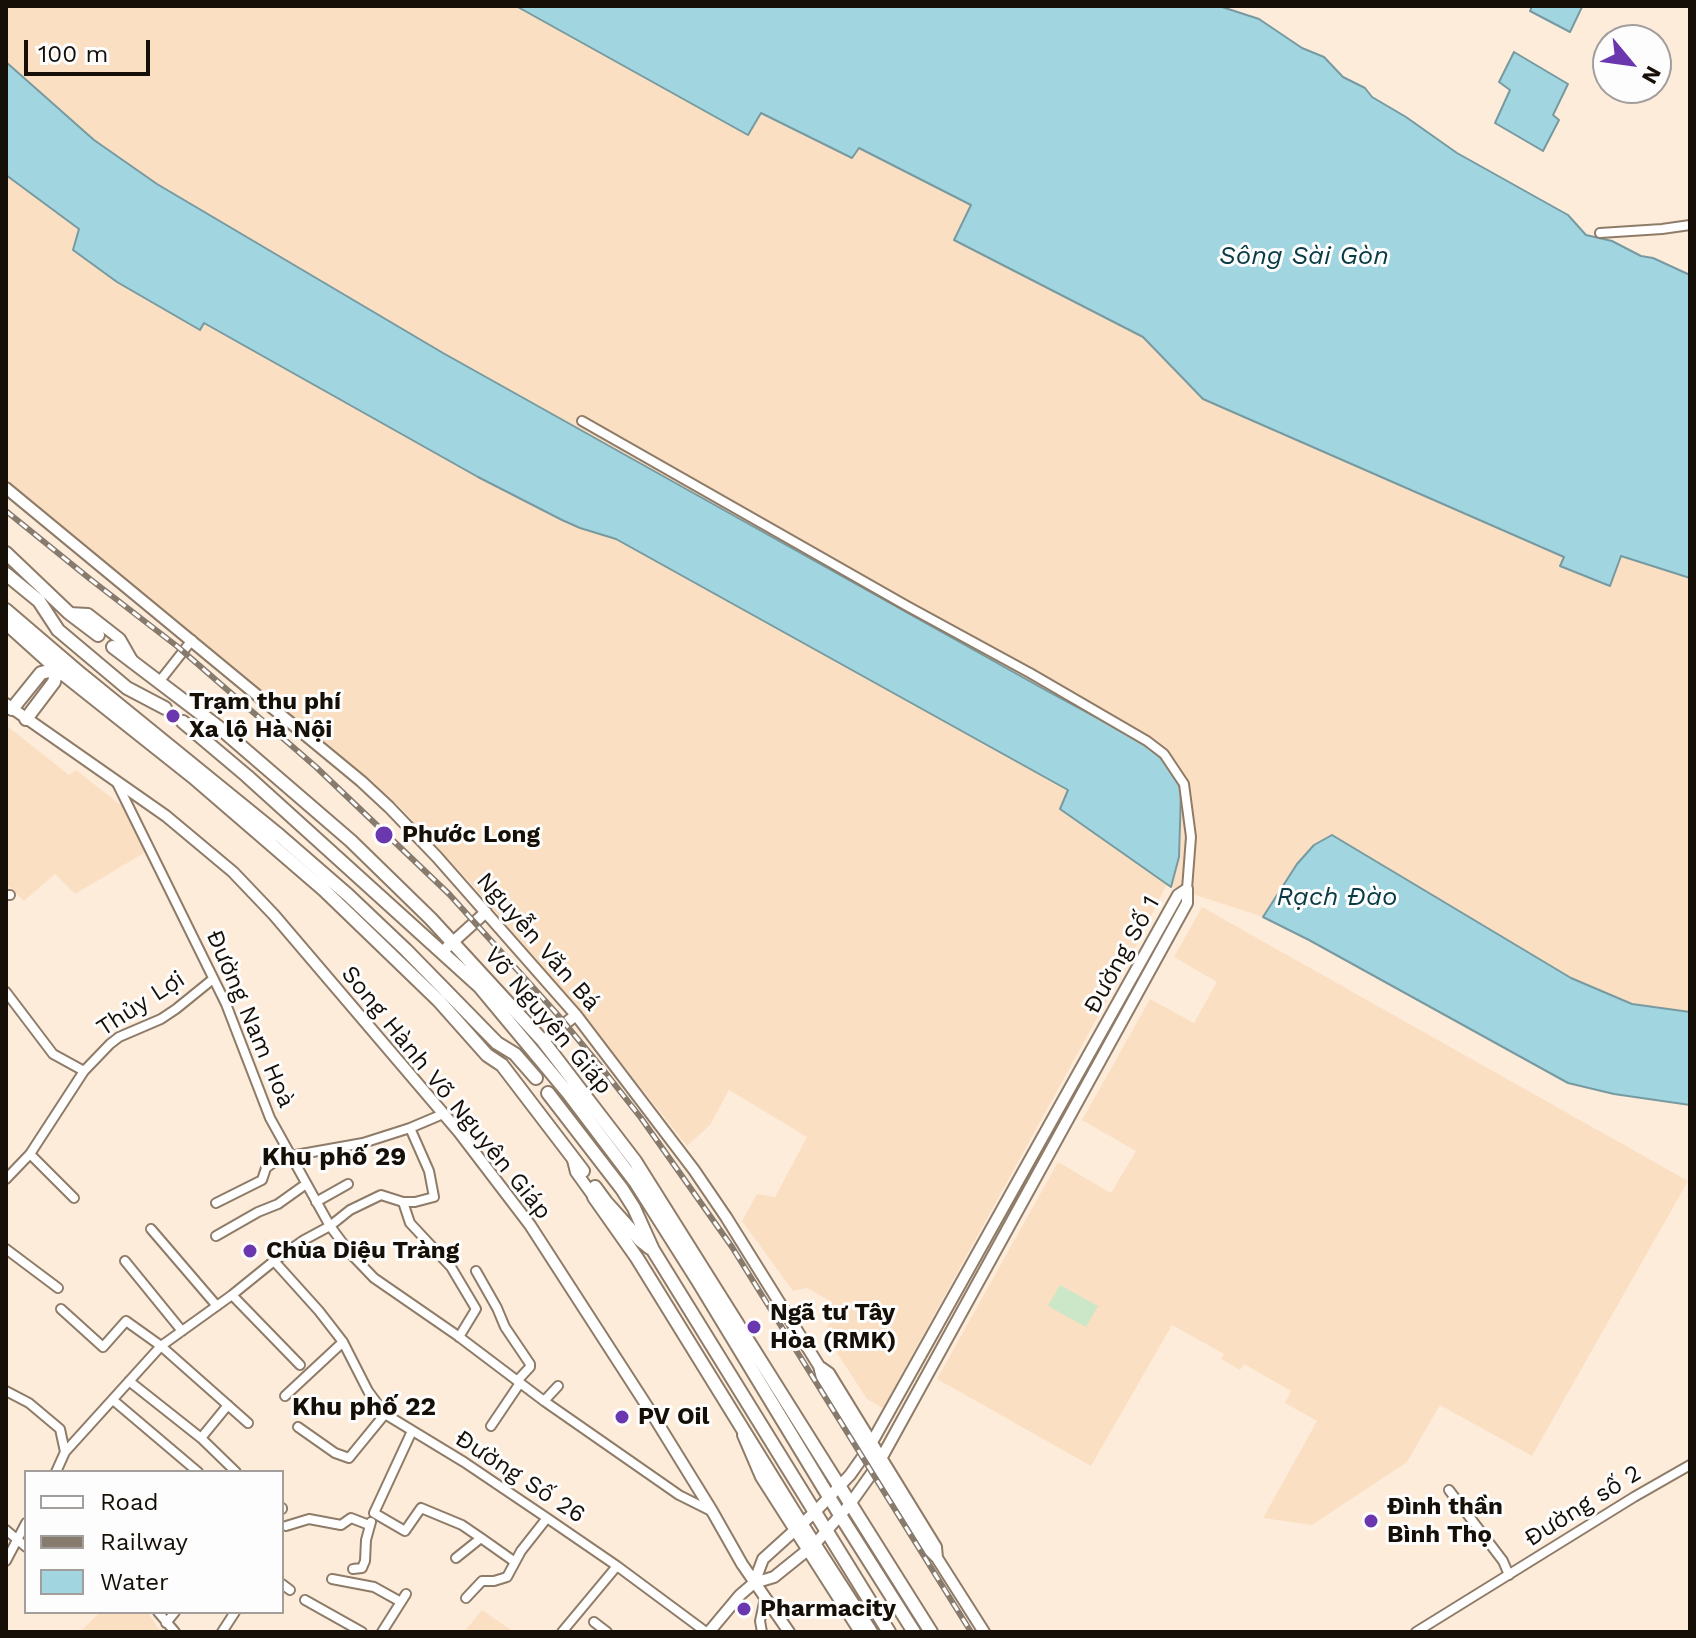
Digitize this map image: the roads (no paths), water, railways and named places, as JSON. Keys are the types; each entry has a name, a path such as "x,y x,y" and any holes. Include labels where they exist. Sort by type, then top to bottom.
{"highway":[{"path":"10,556 27,590"},
{"name":"Võ Nguyên Giáp","path":"10,556 69,613 98,635"},
{"path":"6,574 39,601 58,630 127,688 165,708"},
{"path":"39,601 69,613"},
{"name":"Võ Nguyên Giáp","path":"6,610 348,895 497,1043 515,1054 536,1078"},
{"path":"6,623 57,669 193,777 324,890 439,1001 487,1055 502,1065 583,1171"},
{"path":"26,719 54,682 57,669 49,647"},
{"name":"Võ Nguyên Giáp","path":"113,647 221,729 351,841 431,919 543,1041 635,1161 850,1504"},
{"path":"9,706 41,673 57,669 80,674"},
{"name":"Võ Nguyên Giáp","path":"183,722 479,986 568,1093 636,1183 829,1497"},
{"path":"221,729 247,776"},
{"path":"431,919 442,952"},
{"path":"479,986 500,993"},
{"path":"497,1043 502,1065"},
{"name":"Võ Nguyên Giáp","path":"548,1093 622,1189 653,1250 837,1549"},
{"path":"598,1196 653,1250"},
{"path":"598,1196 740,1427 798,1528 871,1632"},
{"path":"829,1497 914,1632"},
{"path":"850,1504 931,1632"},
{"path":"811,1547 837,1549 889,1632"},
{"path":"857,1582 860,1614"}],"main road":[{"name":"Nguyễn Văn Bá","path":"6,488 380,799 486,912 576,1015 710,1193 819,1366 829,1373 930,1551 984,1632"},
{"name":"Võ Nguyên Giáp","path":"69,613 88,614 120,639 133,662"},
{"name":"Song Hành Võ Nguyên Giáp","path":"9,706 189,834 254,893 443,1114 530,1225 625,1371 754,1583 789,1632"},
{"name":"Đường Số 1","path":"754,1583 763,1559 840,1486 870,1447 1178,895 1187,889"},
{"name":"Đường Số 1","path":"754,1583 774,1577 811,1547 850,1504 879,1462 1187,903 1187,889"},
{"path":"442,952 486,912"},
{"path":"543,1041 576,1015"},
{"path":"571,1155 576,1172 598,1196"},
{"path":"811,1547 860,1632"},
{"path":"708,1632 754,1583"}],"street":[{"path":"1600,233 1690,225"},
{"path":"582,421 1030,673 1164,754 1184,784 1191,837 1187,889"},
{"path":"159,682 192,640"},
{"name":"Đường Nam Hoà","path":"117,782 226,1004 270,1118 330,1226 350,1253 374,1278 544,1401 679,1495 712,1511"},
{"name":"Thủy Lợi","path":"6,1179 30,1154 84,1071 119,1037 168,1014 213,979"},
{"path":"6,992 53,1054 84,1071"},
{"path":"216,1203 262,1180 266,1168 289,1154 363,1143 443,1114"},
{"path":"57,1470 65,1452 161,1346 274,1261 350,1210 381,1195 403,1202 434,1197 429,1171 410,1128"},
{"path":"30,1154 74,1198"},
{"path":"216,1236 278,1204 306,1184"},
{"path":"316,1202 348,1184"},
{"path":"403,1202 414,1229 451,1267 476,1309 459,1337"},
{"path":"151,1229 217,1306"},
{"path":"6,1249 58,1288"},
{"path":"125,1261 182,1331"},
{"name":"Đường Số 26","path":"274,1261 343,1342 368,1391 385,1414 547,1518 708,1632"},
{"path":"476,1271 505,1327 530,1364 491,1426"},
{"path":"232,1295 300,1365"},
{"path":"61,1309 103,1347 126,1321 161,1346 248,1423"},
{"path":"285,1396 343,1342"},
{"path":"129,1381 201,1438 234,1470"},
{"path":"544,1401 558,1386"},
{"path":"6,1391 29,1403 60,1429 65,1452"},
{"path":"113,1400 196,1470"},
{"path":"201,1438 228,1405"},
{"path":"298,1427 335,1453 349,1458 385,1414"},
{"path":"353,1569 362,1568 365,1561 369,1525 412,1431"},
{"name":"Đường số 2","path":"1416,1632 1690,1465"},
{"path":"1449,1490 1503,1561 1509,1575"},
{"path":"374,1513 405,1531 421,1508 462,1525 515,1562"},
{"path":"286,1526 309,1519 341,1525 351,1518 369,1525"},
{"path":"466,1598 482,1581 507,1577 547,1518"},
{"path":"6,1561 24,1527"},
{"path":"6,1530 24,1545"},
{"path":"456,1558 481,1538"},
{"path":"562,1632 617,1566"},
{"path":"332,1579 374,1587 403,1598 382,1632"},
{"path":"762,1632 760,1621 765,1598"},
{"path":"305,1600 362,1632"},
{"path":"159,1614 175,1632"},
{"path":"166,1623 173,1614"},
{"path":"222,1632 234,1614"},
{"path":"594,1622 607,1632"}],"water":[{"name":"Sông Sài Gòn","path":"516,6 1219,6 1259,19 1302,48 1324,57 1343,77 1365,88 1372,97 1457,153 1568,215 1586,235 1612,241 1690,275 1690,578 1621,556 1610,586 1560,566 1564,557 1203,399 1143,337 954,240 971,205 859,148 852,158 761,113 748,135"},
{"path":"1532,6 1582,7 1570,32 1530,11"},
{"path":"1514,52 1568,84 1553,115 1559,120 1543,151 1495,123 1510,90 1499,82"},
{"path":"6,62 94,140 157,184 443,353 1146,744 1164,761 1181,792 1179,857 1171,887 1060,809 1068,790 616,539 562,520 478,477 204,323 200,330 117,282 73,250 79,229 6,175"},
{"name":"Rạch Đào","path":"1332,835 1571,978 1632,1004 1690,1012 1690,1105 1614,1094 1568,1083 1263,917 1297,864 1314,845"}],"tunnel":[{"path":"165,708 183,722"}],"railway":[{"path":"6,511 178,647 316,767 449,894 557,1014 641,1118 732,1247 971,1632"}],"place":[{"name":"Trạm thu phí Xa lộ Hà Nội","path":"173,716"},
{"name":"Phước Long","path":"384,835"},
{"name":"Chùa Diệu Tràng","path":"250,1251"},
{"name":"Ngã tư Tây Hòa (RMK)","path":"754,1327"},
{"name":"PV Oil","path":"622,1417"},
{"name":"Đình thần Bình Thọ","path":"1371,1521"},
{"name":"Pharmacity","path":"744,1609"}],"district":[{"name":"Khu phố 29","path":"334,1157"},
{"name":"Khu phố 22","path":"364,1407"}]}
